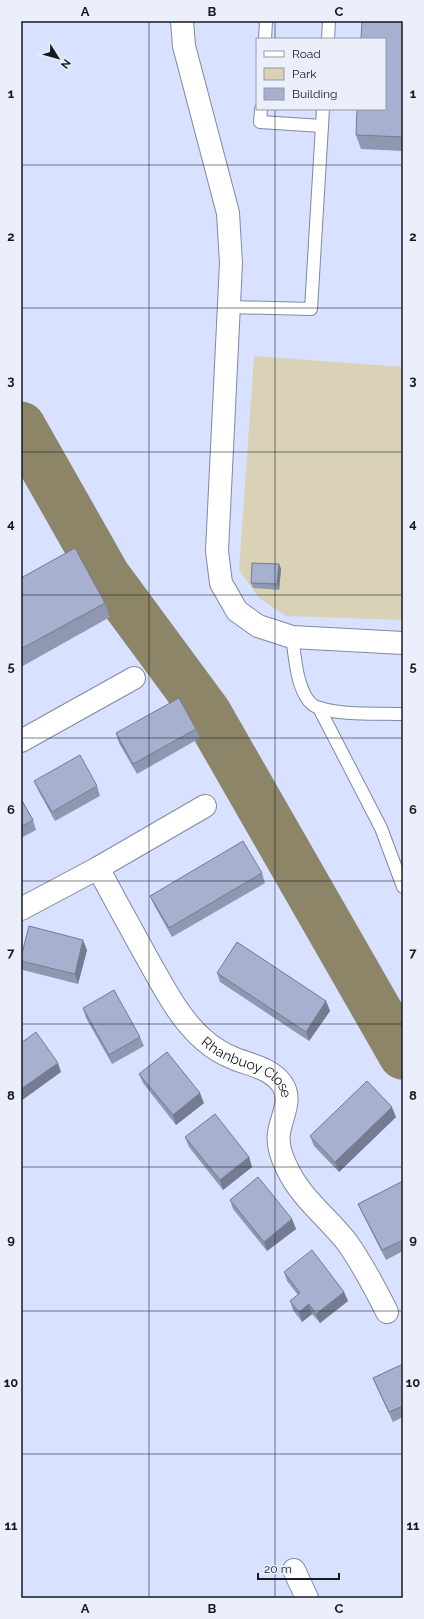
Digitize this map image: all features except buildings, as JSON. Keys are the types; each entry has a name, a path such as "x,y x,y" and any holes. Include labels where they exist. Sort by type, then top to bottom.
{"street":[{"path":"182,21 184,46 228,213 231,263 230,307 217,551 221,583 237,611 258,626 292,637 403,643"},
{"path":"21,741 134,678"},
{"path":"21,909 98,868 205,806"},
{"name":"Rhanbuoy Close","path":"98,868 167,995 191,1027 213,1047 231,1057 270,1072 276,1076 282,1084 286,1091 288,1100 279,1134 279,1143 280,1153 287,1170 306,1196 345,1241 360,1262 387,1312"},
{"path":"294,1570 307,1598"}],"lane":[{"path":"265,38 266,21"},
{"path":"328,38 329,21"},
{"path":"261,110 260,122 322,126"},
{"path":"230,307 311,309 323,110"},
{"path":"292,637 301,685 306,698 311,704 319,708 348,713 403,714"},
{"path":"319,708 381,828 403,887"}],"green space":[{"path":"254,356 403,367 403,620 286,616 259,598 239,570"}],"waterway":[{"path":"21,426 106,576 207,713 403,1055"}]}
